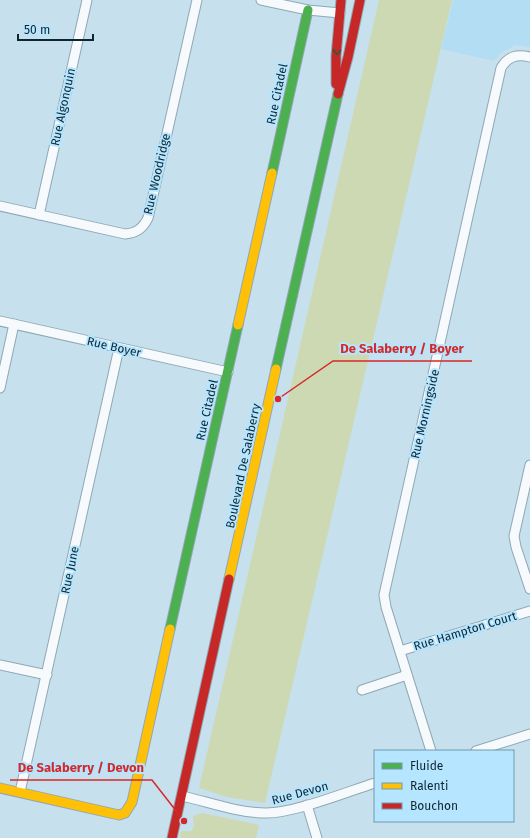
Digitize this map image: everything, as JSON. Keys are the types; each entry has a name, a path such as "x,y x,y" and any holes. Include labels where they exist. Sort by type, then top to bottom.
{"street":[{"name":"Rue Algonquin","path":"39,214 86,0"},
{"name":"Rue Woodridge","path":"0,206 126,234 137,231 146,223 197,0"},
{"path":"262,0 308,10 340,13"},
{"name":"Boulevard De Salaberry","path":"336,100 336,56 341,0"},
{"name":"Boulevard De Salaberry","path":"172,838 336,100 348,57 360,0"},
{"name":"Rue Citadel","path":"20,792 113,814 125,813 130,809 308,10"},
{"name":"Rue Morningside","path":"431,750 384,602 387,581 501,68 506,61 513,56 530,57"},
{"name":"Rue Boyer","path":"0,321 228,372"},
{"path":"0,388 14,324"},
{"name":"Rue June","path":"20,792 119,348"},
{"path":"530,465 528,487 514,542 530,589"},
{"name":"Rue Hampton Court","path":"400,651 530,611"},
{"path":"0,665 47,675"},
{"path":"362,690 407,675"},
{"path":"479,750 530,734"},
{"name":"Rue Devon","path":"182,796 261,813 280,812 374,783"},
{"path":"0,788 20,792"},
{"path":"307,805 317,838"}],"shaded area":[{"path":"453,0 530,0 530,47 515,45 501,53 494,61 441,49"}],"green space":[{"path":"379,0 452,0 265,803 227,797 199,788"},
{"path":"202,813 259,825 256,838 180,838 181,831 192,831 194,825 193,816"}],"traffic: fast":[{"path":"272,173 308,10"},
{"path":"276,369 338,94"},
{"path":"170,629 238,325"}],"traffic: slow":[{"path":"238,325 272,173"},
{"path":"229,579 276,369"},
{"path":"0,788 119,815 125,813 132,802 170,629"}],"traffic: jam":[{"path":"336,84 336,56 341,0"},
{"path":"338,94 348,57 360,0"},
{"path":"172,838 229,579"}],"place":[{"name":"De Salaberry / Boyer","path":"278,399"},
{"name":"De Salaberry / Devon","path":"184,821"}]}
